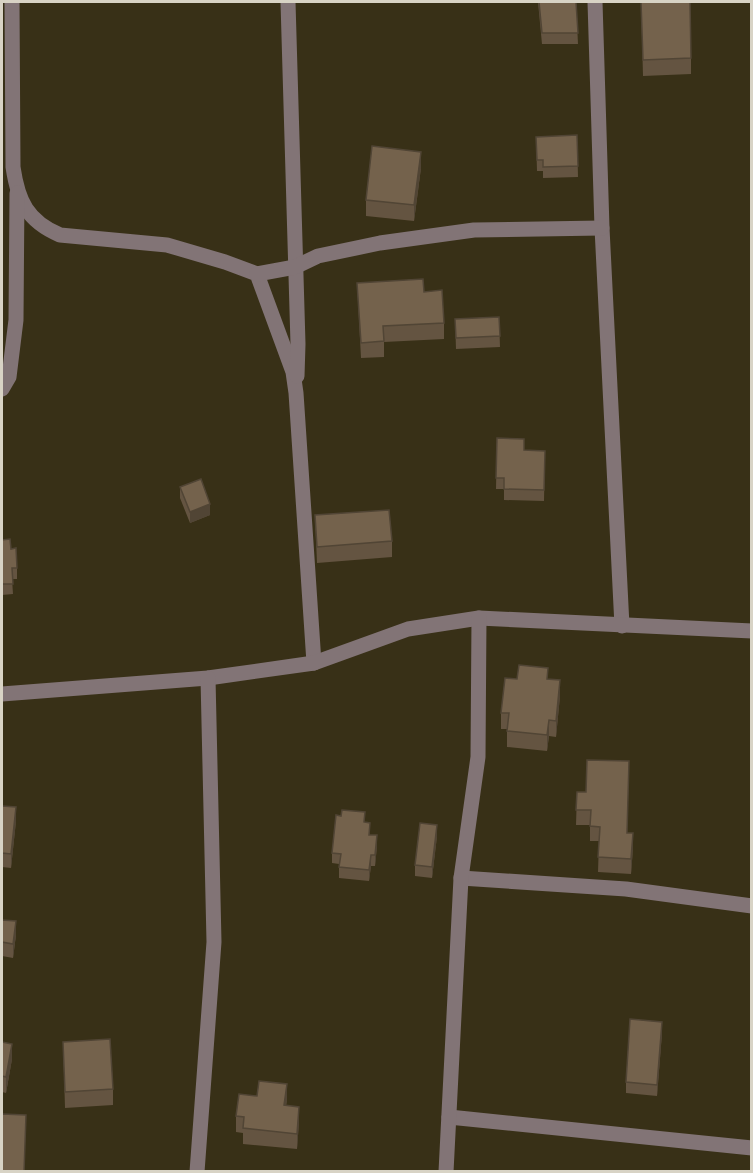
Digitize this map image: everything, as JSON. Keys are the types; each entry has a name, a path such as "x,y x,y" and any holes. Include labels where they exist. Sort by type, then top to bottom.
{"street":[{"path":"12,2 7,170 17,193 32,217 45,229 60,235 167,245 257,274 295,267 318,256 380,243 474,230 602,228"},
{"path":"288,2 298,344 296,393 314,663"},
{"path":"595,2 602,228 622,626"},
{"path":"2,389 9,377 16,320 17,193"},
{"path":"257,274 292,372 296,393"},
{"path":"446,1172 461,878 478,757 479,618"},
{"path":"2,694 208,678 314,663 408,629 479,618 752,631"},
{"path":"197,1172 214,942 208,678"},
{"path":"461,878 626,889 752,906"},
{"path":"449,1117 752,1148"}],"building":[{"path":"539,2 576,2 578,33 542,33"},
{"path":"641,2 690,2 691,58 643,60"},
{"path":"577,135 578,166 543,167 543,160 537,160 536,137"},
{"path":"372,146 421,152 414,205 366,200"},
{"path":"423,279 424,292 442,290 444,323 383,326 384,341 361,343 357,283"},
{"path":"499,317 500,336 456,338 455,319"},
{"path":"497,438 524,439 524,450 545,451 544,490 504,489 504,478 496,478"},
{"path":"201,479 210,504 190,512 180,487"},
{"path":"389,510 392,541 317,547 315,515"},
{"path":"10,539 11,549 16,548 17,568 12,568 13,584 2,584 2,540"},
{"path":"519,665 548,668 547,679 560,680 556,721 549,720 547,735 507,731 509,713 501,713 505,678 517,679"},
{"path":"587,760 629,761 627,833 633,833 631,859 598,857 600,827 590,826 591,810 576,810 577,792 586,792"},
{"path":"2,806 16,807 11,854 2,853"},
{"path":"342,810 365,812 364,822 370,823 369,835 377,835 375,855 371,855 369,870 339,867 341,854 332,853 336,815 341,816"},
{"path":"420,823 437,825 432,867 415,865"},
{"path":"2,920 16,921 13,944 2,942"},
{"path":"630,1019 662,1022 657,1085 626,1082"},
{"path":"110,1039 113,1089 65,1092 63,1042"},
{"path":"2,1042 12,1044 6,1077 2,1076"},
{"path":"259,1081 287,1084 284,1105 299,1107 297,1134 243,1128 244,1117 236,1116 239,1094 257,1096"},
{"path":"2,1114 26,1115 24,1172 2,1171"}]}
